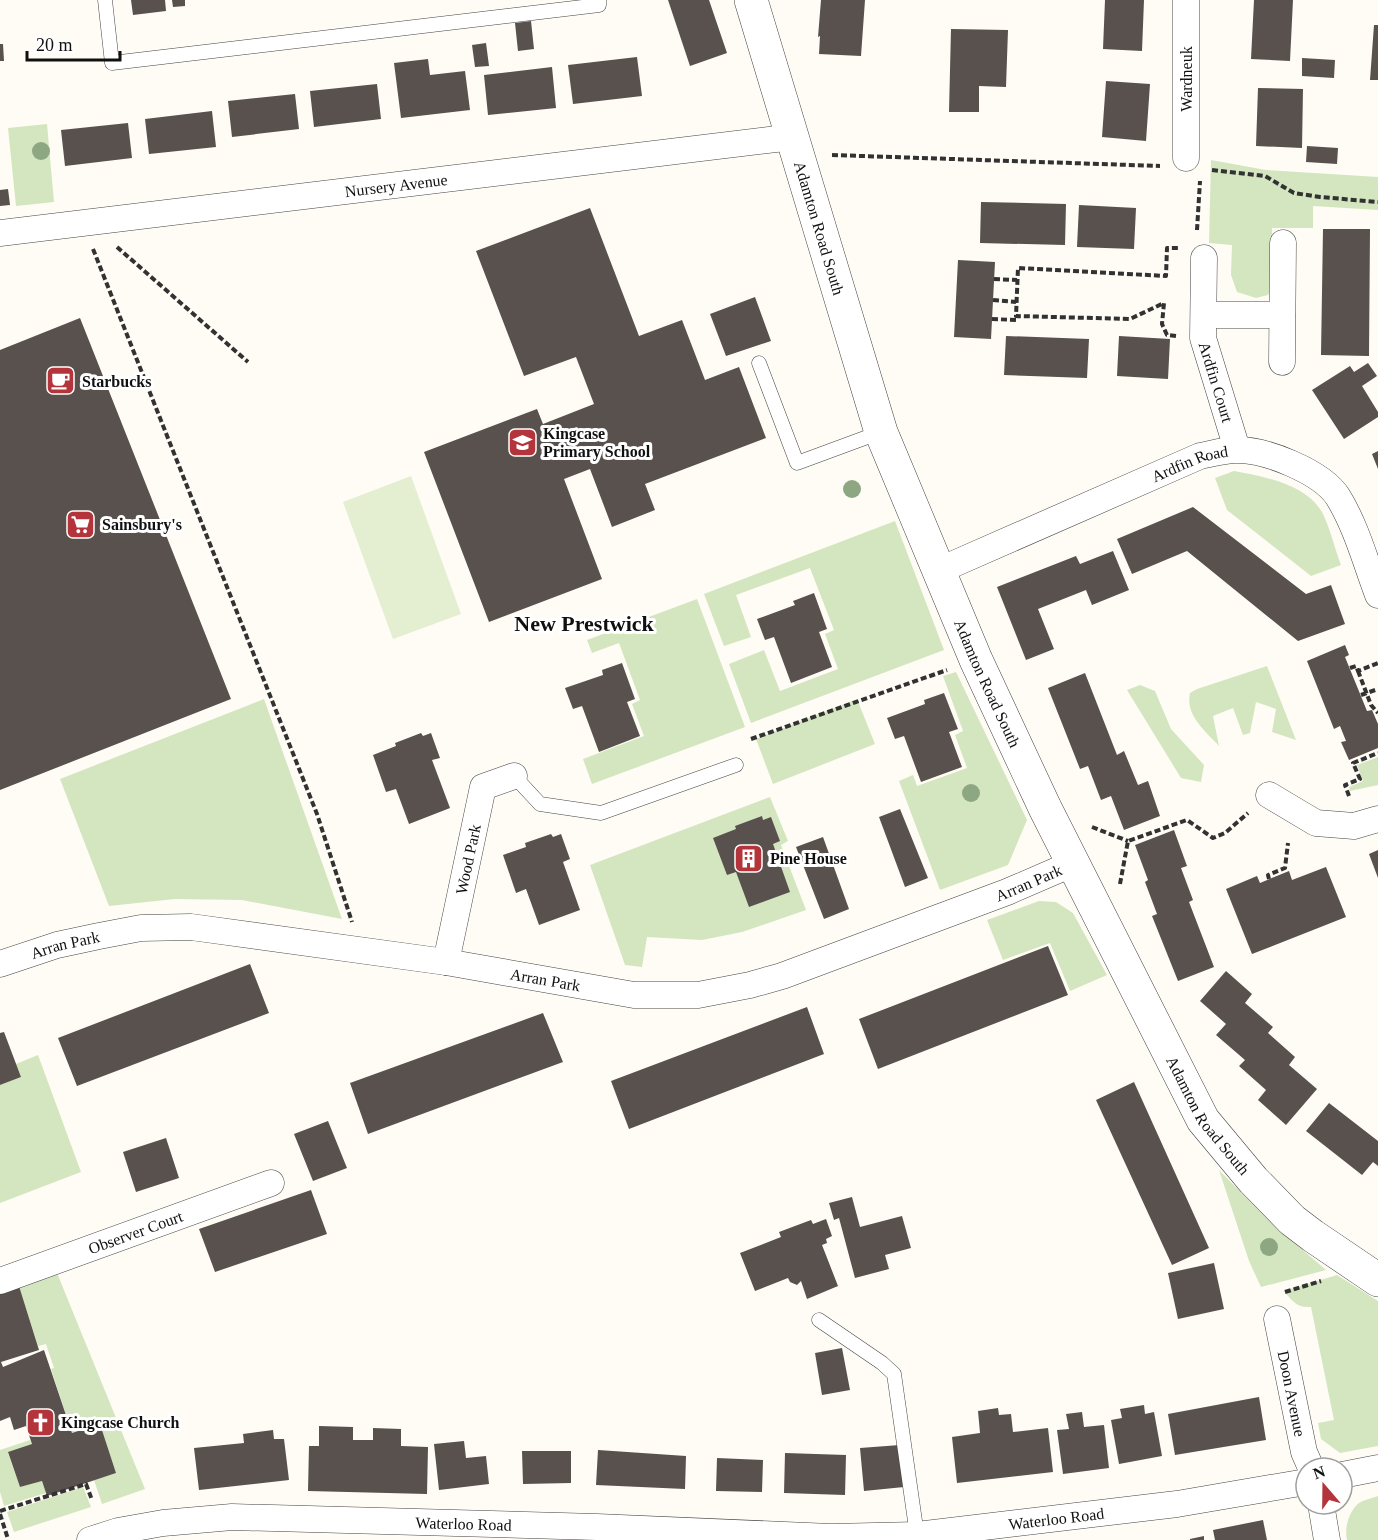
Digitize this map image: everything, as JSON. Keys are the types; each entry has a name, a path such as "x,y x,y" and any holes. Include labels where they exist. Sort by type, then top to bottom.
{"street":[{"name":"Adamton Road South","path":"751,0 882,432 976,660 1045,808 1203,1120 1273,1202 1313,1236 1370,1274"},
{"name":"Wardneuk","path":"1178,162 1186,0"},
{"name":"Nursery Avenue","path":"0,233 795,146"},
{"path":"1282,362 1283,243"},
{"name":"Ardfin Court","path":"1200,254 1203,326 1237,449"},
{"path":"1203,326 1282,315"},
{"name":"Ardfin Road","path":"940,570 1200,456 1237,449 1274,456 1298,466 1319,478 1337,495 1348,517 1378,595"},
{"name":"Wood Park","path":"446,962 483,787 514,776"},
{"path":"1269,795 1316,822 1354,826 1378,819"},
{"name":"Arran Park","path":"0,964 57,945 141,928 191,927 446,962 634,995 698,995 782,976 997,896 1074,863"},
{"name":"Observer Court","path":"0,1281 271,1183"},
{"name":"Doon Avenue","path":"1277,1319 1306,1456"},
{"path":"1354,1473 1378,1468"},
{"name":"Waterloo Road","path":"90,1540 118,1531 164,1523 232,1517 597,1534 831,1537 917,1535 1176,1504 1294,1484"},
{"path":"1323,1516 1327,1540"}],"lane":[{"path":"105,0 112,63 599,5 598,0"},
{"path":"759,363 797,463 882,432"},
{"path":"514,776 540,804 601,813 736,765"},
{"path":"819,1320 882,1363 894,1374 917,1535"}],"path":[{"path":"795,146 1178,162"},
{"path":"1211,170 1265,176 1294,193 1378,202"},
{"path":"992,319 1016,320 1018,268 1166,276 1167,248 1200,254 1200,180"},
{"path":"83,223 110,240 248,362"},
{"path":"83,223 317,814 355,931 350,950"},
{"path":"994,279 1017,280"},
{"path":"993,300 1016,302"},
{"path":"1016,316 1130,319 1164,303 1162,324 1167,335 1203,326"},
{"path":"751,739 976,660"},
{"path":"1358,671 1378,663"},
{"path":"1350,668 1356,666 1371,705 1378,713"},
{"path":"1361,695 1378,689"},
{"path":"1349,796 1345,785 1360,779 1353,763 1378,753"},
{"path":"1112,938 1128,842 1187,820 1213,838 1225,833 1269,795"},
{"path":"1269,879 1268,875 1285,868 1288,843"},
{"path":"1277,1319 1264,1299 1370,1274"},
{"path":"8,1539 0,1513 86,1484 92,1500"}],"green space":[{"path":"47,124 54,202 16,206 8,128"},
{"path":"1211,160 1266,170 1378,177 1378,210 1313,206 1313,228 1272,228 1274,285 1268,295 1256,298 1237,292 1231,275 1232,245 1209,243"},
{"path":"1234,471 1272,479 1308,496 1324,516 1341,565 1311,576 1227,510 1215,478"},
{"path":"411,476 461,614 393,639 343,502"},
{"path":"895,521 944,650 751,723 729,664 764,650 780,691 838,669 825,634 834,630 810,568 736,595 751,637 724,646 704,594"},
{"path":"697,599 745,727 592,784 583,759 644,736 632,704 640,700 619,643 592,653 587,640"},
{"path":"1267,666 1296,740 1272,732 1276,709 1256,702 1250,733 1243,735 1233,708 1213,716 1219,746 1193,715 1189,701 1190,693"},
{"path":"956,672 1027,820 1008,865 940,890 899,781 913,775 917,786 967,768 955,735 963,731 943,676"},
{"path":"1140,685 1155,691 1171,729 1204,765 1201,782 1181,778 1127,690"},
{"path":"264,699 342,919 242,900 175,899 109,906 60,779"},
{"path":"857,699 875,744 773,784 756,739"},
{"path":"1378,757 1378,785 1350,791 1349,787 1363,781 1357,765"},
{"path":"770,797 788,841 781,845 806,910 742,932 702,940 647,937 642,967 625,965 590,865"},
{"path":"1039,901 1056,902 1073,913 1107,975 1070,991 1050,943 1003,960 987,920"},
{"path":"38,1055 81,1172 0,1203 0,1085 21,1077 16,1064"},
{"path":"1219,1170 1268,1220 1326,1270 1261,1287 1249,1261"},
{"path":"57,1273 145,1489 102,1504 94,1480 116,1473 100,1424 72,1433 51,1369 54,1368 46,1344 38,1346 19,1286"},
{"path":"1337,1275 1378,1301 1378,1446 1340,1453 1321,1439 1318,1423 1334,1420 1311,1307 1298,1305 1284,1291"},
{"path":"30,1440 32,1444 8,1453 20,1487 42,1481 46,1493 4,1506 0,1492 0,1450"},
{"path":"83,1487 91,1507 14,1532 7,1512"},
{"path":"1378,1496 1378,1540 1347,1540 1350,1516 1354,1516 1354,1507 1361,1502"}],"building":[{"path":"131,0 165,0 166,11 133,15"},
{"path":"172,0 185,0 185,6 173,7"},
{"path":"668,0 709,0 727,53 690,66"},
{"path":"821,0 865,0 861,56 819,54"},
{"path":"1105,0 1144,0 1142,51 1103,49"},
{"path":"1254,0 1293,0 1290,61 1251,59"},
{"path":"531,21 534,49 518,51 515,23"},
{"path":"1374,25 1378,25 1378,80 1370,80"},
{"path":"951,29 1008,30 1006,87 979,86 979,112 949,112"},
{"path":"486,43 489,66 475,67 472,45"},
{"path":"0,44 3,44 4,61 0,61"},
{"path":"637,57 642,96 573,104 568,65"},
{"path":"1302,58 1335,60 1334,78 1302,76"},
{"path":"428,59 430,75 465,71 470,110 401,118 394,63"},
{"path":"552,67 556,108 488,115 484,75"},
{"path":"1106,81 1150,84 1146,141 1102,137"},
{"path":"377,84 381,119 314,127 310,91"},
{"path":"1258,88 1303,89 1302,148 1256,146"},
{"path":"295,94 299,129 232,137 228,101"},
{"path":"212,111 216,147 149,154 145,119"},
{"path":"128,123 132,158 65,166 61,130"},
{"path":"1307,146 1338,148 1337,164 1306,162"},
{"path":"8,189 10,205 0,206 0,190"},
{"path":"981,202 1066,204 1065,245 980,243"},
{"path":"1079,205 1136,208 1134,249 1077,247"},
{"path":"590,208 639,336 682,320 705,380 739,367 766,438 645,484 655,510 612,527 590,469 564,479 602,579 489,622 424,452 537,409 543,424 594,404 576,357 524,376 476,251"},
{"path":"1323,229 1370,229 1369,356 1321,355"},
{"path":"958,260 995,262 991,339 954,337"},
{"path":"755,297 771,341 726,356 710,314"},
{"name":"Sainsbury's","path":"80,318 231,699 0,790 0,350"},
{"path":"1006,336 1089,339 1087,378 1004,375"},
{"path":"1119,336 1170,339 1168,379 1117,376"},
{"path":"1368,363 1377,376 1362,386 1378,412 1378,417 1344,439 1312,390 1350,366 1354,372"},
{"path":"1378,451 1378,469 1372,454"},
{"path":"1193,507 1306,594 1331,585 1345,624 1298,641 1187,551 1132,574 1117,539"},
{"path":"1113,551 1129,590 1092,605 1086,590 1038,609 1054,649 1026,660 997,587 1076,556 1080,564"},
{"path":"814,593 827,629 819,632 832,667 791,683 774,637 765,640 757,619 795,605 793,601"},
{"path":"1345,645 1349,655 1345,657 1367,711 1372,710 1378,724 1378,748 1349,760 1341,742 1346,741 1340,726 1334,729 1307,661"},
{"path":"622,663 635,699 627,702 640,736 599,752 582,706 573,709 565,688 603,675 602,670"},
{"path":"1085,673 1117,755 1124,751 1138,785 1148,781 1160,816 1124,830 1111,796 1101,800 1088,766 1080,769 1048,688"},
{"path":"944,693 958,729 949,732 962,767 921,782 904,736 895,739 887,718 925,704 924,700"},
{"path":"421,733 423,736 431,733 440,758 432,760 450,808 409,824 396,789 386,792 373,755"},
{"path":"900,809 928,878 905,887 879,817"},
{"name":"Pine House","path":"762,816 763,820 771,817 780,841 773,844 790,892 749,907 736,872 727,875 713,838 736,829 735,826"},
{"path":"1174,830 1187,866 1181,868 1193,900 1189,902 1214,967 1178,981 1152,916 1157,914 1135,845"},
{"path":"551,834 553,837 561,834 570,859 563,862 580,910 539,925 526,889 516,893 503,855 526,847 525,843"},
{"path":"823,837 849,909 824,919 796,847"},
{"path":"1378,850 1378,878 1369,854"},
{"path":"1326,867 1346,917 1252,954 1226,889 1257,876 1260,883 1289,871 1292,880"},
{"path":"1048,946 1068,995 878,1069 859,1019"},
{"path":"250,964 269,1013 77,1086 58,1038"},
{"path":"1226,971 1252,994 1245,1003 1273,1027 1268,1033 1295,1057 1289,1065 1317,1089 1286,1125 1258,1100 1266,1090 1239,1066 1245,1060 1216,1035 1226,1024 1200,1001"},
{"path":"807,1007 824,1054 629,1129 611,1081"},
{"path":"543,1013 563,1062 368,1134 350,1083"},
{"path":"4,1032 21,1077 0,1085 0,1033"},
{"path":"1134,1082 1209,1248 1172,1265 1096,1100"},
{"path":"1329,1103 1378,1141 1378,1166 1373,1162 1362,1175 1306,1131"},
{"path":"328,1121 347,1168 313,1181 294,1134"},
{"path":"166,1138 179,1178 136,1192 123,1152"},
{"path":"311,1190 327,1234 215,1272 199,1229"},
{"path":"852,1197 860,1227 902,1216 911,1248 885,1255 889,1269 855,1278 839,1218 834,1220 829,1203"},
{"path":"826,1219 832,1236 826,1239 827,1243 822,1245 838,1286 807,1299 801,1281 797,1285 790,1282 788,1278 755,1291 740,1253 781,1237 779,1232 811,1220 813,1224"},
{"path":"1214,1263 1224,1309 1178,1319 1168,1273"},
{"name":"Kingcase Church","path":"19,1286 39,1350 1,1362 3,1367 44,1350 72,1433 100,1424 116,1473 47,1496 42,1481 20,1487 8,1452 32,1444 26,1426 14,1430 10,1417 0,1421 0,1292"},
{"path":"842,1348 850,1390 822,1395 815,1353"},
{"path":"1259,1397 1266,1440 1175,1455 1168,1414"},
{"path":"1144,1405 1145,1414 1154,1412 1162,1456 1119,1464 1111,1420 1122,1418 1120,1409"},
{"path":"998,1408 999,1415 1011,1414 1013,1432 1048,1428 1053,1472 957,1483 952,1437 980,1433 978,1411"},
{"path":"1082,1412 1084,1427 1104,1425 1109,1468 1063,1474 1057,1430 1069,1429 1066,1414"},
{"path":"319,1426 353,1427 353,1440 373,1440 373,1428 401,1429 401,1446 428,1447 427,1494 308,1491 309,1446 319,1446"},
{"path":"273,1430 274,1439 284,1439 289,1480 199,1490 194,1448 244,1443 243,1434"},
{"path":"464,1441 466,1458 486,1456 489,1484 439,1490 434,1444"},
{"path":"900,1445 904,1487 864,1491 860,1448"},
{"path":"598,1450 686,1456 685,1489 596,1485"},
{"path":"522,1451 571,1451 571,1483 523,1484"},
{"path":"785,1453 846,1455 845,1495 784,1493"},
{"path":"717,1458 763,1460 762,1492 716,1491"},
{"path":"1263,1520 1267,1540 1215,1540 1213,1530"},
{"path":"1204,1536 1204,1540 1190,1540 1190,1539"}],"place":[{"name":"Starbucks","path":"61,381"},
{"name":"Kingcase Primary School","path":"522,442"},
{"name":"Sainsbury's","path":"81,524"},
{"name":"Pine House","path":"749,858"},
{"name":"Kingcase Church","path":"40,1422"}],"district":[{"name":"New Prestwick","path":"584,623"}]}
